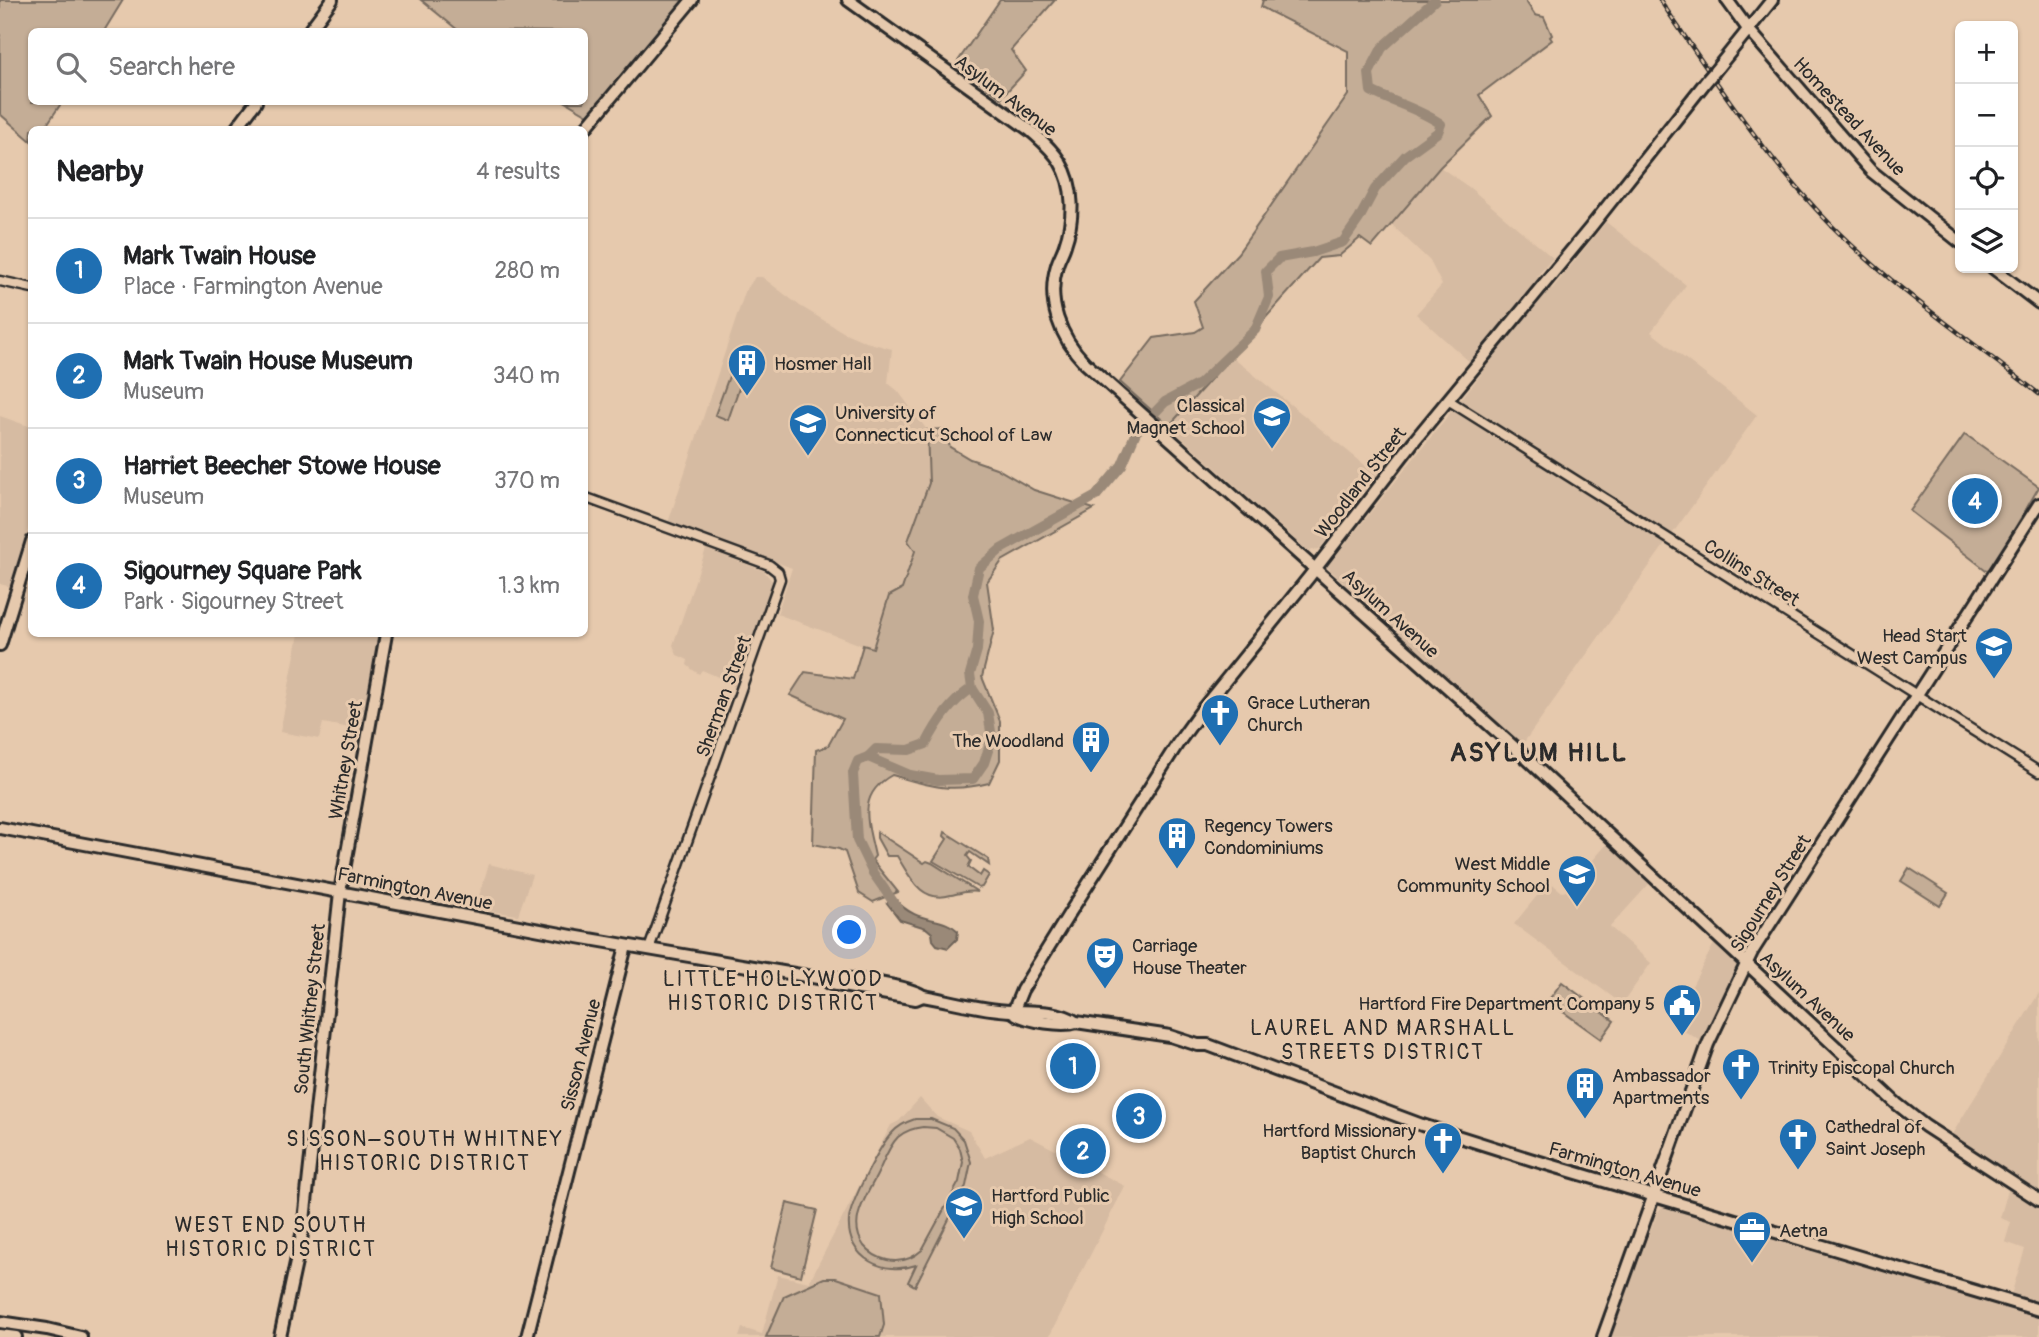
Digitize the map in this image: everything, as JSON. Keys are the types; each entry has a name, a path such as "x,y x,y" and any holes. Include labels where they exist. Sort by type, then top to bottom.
{"main road":[{"path":"311,28 332,0"},
{"path":"587,126 692,0"},
{"name":"Asylum Avenue","path":"848,0 1031,131 1051,149 1062,164 1069,183 1072,209 1055,275 1054,296 1058,321 1064,336 1079,356 1517,750 1915,1119 2039,1200"},
{"name":"Homestead Avenue","path":"1727,0 1748,29 1871,171 1955,238"},
{"name":"Woodland Street","path":"1013,1012 1022,990 1048,947 1178,743 1207,703 1772,0"},
{"path":"238,126 254,105"},
{"path":"2000,273 2039,303"},
{"name":"Sigourney Street","path":"1603,1337 1707,1044 1746,962 2039,504"},
{"path":"0,645 28,554"},
{"name":"Whitney Street","path":"340,892 385,637"},
{"name":"Farmington Avenue","path":"0,828 626,946 824,979 831,984 866,991 916,999 923,996 1068,1025 1076,1022 1170,1036 1181,1034 1200,1039 1208,1045 1399,1118 2039,1310"},
{"name":"South Whitney Street","path":"280,1337 303,1230 340,892"},
{"name":"Sisson Avenue","path":"528,1336 536,1294 626,946"},
{"path":"16,1337 1,1335 2,1323 81,1337"}],"street":[{"path":"0,281 28,287"},
{"name":"Collins Street","path":"1448,400 2039,772"},
{"name":"Sherman Street","path":"588,498 768,565 778,572 780,579 649,950"}],"shaded area":[{"path":"0,0 123,0 106,28 28,28 28,105 60,105 46,126 28,126 28,138 0,114"},
{"path":"421,0 685,0 588,115 571,105 588,105 588,28 455,28"},
{"path":"1000,0 1055,0 1011,50 1026,71 1001,98 956,64"},
{"path":"1263,0 1525,0 1535,15 1544,17 1552,40 1479,95 1492,116 1440,167 1372,247 1360,238 1339,256 1319,258 1169,426 1120,382 1154,338 1195,332 1203,327 1194,301 1238,253 1348,95 1348,51 1261,7"},
{"path":"1440,167 1470,188 1553,258 1537,276 1552,289 1606,222 1686,285 1651,332 1757,415 1522,745 1327,567 1482,373 1416,314 1442,285 1430,261 1392,225"},
{"name":"University of Connecticut School of Law","path":"755,277 762,277 800,306 843,332 892,349 888,383 898,391 927,430 929,483 908,540 915,551 902,589 889,596 872,649 777,614 792,568 668,523 745,292"},
{"name":"Classical Magnet School","path":"1231,356 1377,475 1319,549 1308,551 1169,426"},
{"path":"736,357 748,362 728,420 715,415"},
{"path":"0,416 28,426 28,529 11,587 0,584"},
{"path":"944,429 950,447 970,459 996,468 1034,490 1094,509 1002,561 987,582 994,630 982,677 1000,721 1000,760 989,783 951,788 892,775 873,791 867,811 875,856 872,860 898,892 873,902 859,893 845,852 813,844 816,750 828,746 843,719 790,695 805,672 853,679 863,645 873,648 889,596 902,589 915,551 908,541 929,483 927,430"},
{"path":"1965,434 2039,487 1991,569 1986,570 1910,511"},
{"path":"706,549 764,571 772,581 772,589 736,688 730,682 702,670 699,674 693,670 687,665 688,660 677,655 673,645"},
{"path":"298,637 377,637 361,730 323,723 319,739 280,732"},
{"path":"877,832 924,863 932,863 978,892 941,897 924,892 912,880 897,856 887,856 877,838"},
{"path":"945,832 988,859 989,865 970,852 967,856 971,861 968,867 980,876 983,871 989,875 982,887 979,888 933,861 947,839"},
{"name":"West Middle Community School","path":"1607,844 1649,884 1610,927 1651,963 1622,1004 1514,924 1549,881 1562,892 1566,891"},
{"path":"489,864 532,875 518,915 475,909"},
{"path":"1909,868 1948,893 1940,906 1901,881"},
{"path":"896,900 912,913 952,926 958,931 957,939 948,948 937,945 932,933 926,928 900,920 887,903"},
{"path":"1715,942 1738,962 1739,966 1703,1042 1672,1024"},
{"path":"1562,982 1614,1021 1601,1039 1548,1001"},
{"path":"2039,993 2039,1194 1951,1136"},
{"name":"Hartford Public High School","path":"920,1098 937,1117 969,1131 985,1158 1030,1137 1125,1186 1049,1337 739,1337 742,1328 762,1334 778,1275 809,1282 891,1125 899,1121"},
{"path":"915,1119 931,1119 953,1128 964,1140 971,1162 966,1186 915,1286 908,1282 916,1265 904,1268 880,1266 861,1254 850,1234 849,1220 860,1188 880,1149 902,1124","holes":["923,1127 936,1128 953,1138 960,1149 963,1162 959,1182 922,1250 901,1261 880,1258 866,1249 859,1237 857,1228 860,1210 894,1141 906,1131"]},
{"path":"2009,1187 2039,1206 2039,1303 2011,1295 2025,1249 2005,1242 2011,1222 2000,1218"},
{"path":"787,1203 817,1210 801,1276 771,1268"},
{"name":"Aetna","path":"1665,1205 2039,1316 2039,1337 1610,1337 1658,1211"},
{"path":"824,1278 836,1278 881,1293 884,1325 880,1337 766,1337 784,1296"}],"waterway":[{"path":"899,910 873,873 857,840 853,773 858,761 868,757 910,775 938,780 973,779 984,763 992,738 988,713 972,688 970,674 977,650 979,621 973,595 979,568 1001,549 1096,496 1122,465 1136,432 1165,402 1199,384 1255,330 1269,297 1266,271 1279,258 1313,252 1343,242 1375,189 1405,156 1438,132 1441,124 1433,119 1371,91 1369,73 1382,48 1435,0"},
{"path":"868,757 876,749 909,750 926,744 946,713 972,688"}],"railway":[{"path":"1660,0 1762,144 1831,225 1906,292 2039,394"}],"place":[{"name":"Hosmer Hall","path":"747,397"},
{"name":"Classical Magnet School","path":"1272,450"},
{"name":"University of Connecticut School of Law","path":"808,457"},
{"name":"Sigourney Square Park","path":"1975,501"},
{"name":"Head Start West Campus","path":"1994,680"},
{"name":"Grace Lutheran Church","path":"1220,747"},
{"name":"The Woodland","path":"1091,774"},
{"name":"Regency Towers Condominiums","path":"1177,870"},
{"name":"West Middle Community School","path":"1577,908"},
{"name":"Carriage House Theater","path":"1105,990"},
{"name":"Hartford Fire Department Company 5","path":"1682,1037"},
{"name":"Mark Twain House","path":"1073,1066"},
{"name":"Trinity Episcopal Church","path":"1741,1101"},
{"name":"Harriet Beecher Stowe House","path":"1139,1116"},
{"name":"Ambassador Apartments","path":"1585,1120"},
{"name":"Mark Twain House Museum","path":"1083,1151"},
{"name":"Cathedral of Saint Joseph","path":"1798,1171"},
{"name":"Hartford Missionary Baptist Church","path":"1443,1175"},
{"name":"Hartford Public High School","path":"964,1240"},
{"name":"Aetna","path":"1752,1264"}],"district":[{"name":"ASYLUM HILL","path":"1539,752"},
{"name":"LITTLE HOLLYWOOD HISTORIC DISTRICT","path":"773,991"},
{"name":"LAUREL AND MARSHALL STREETS DISTRICT","path":"1383,1040"},
{"name":"SISSON–SOUTH WHITNEY HISTORIC DISTRICT","path":"425,1151"},
{"name":"WEST END SOUTH HISTORIC DISTRICT","path":"271,1237"}]}
